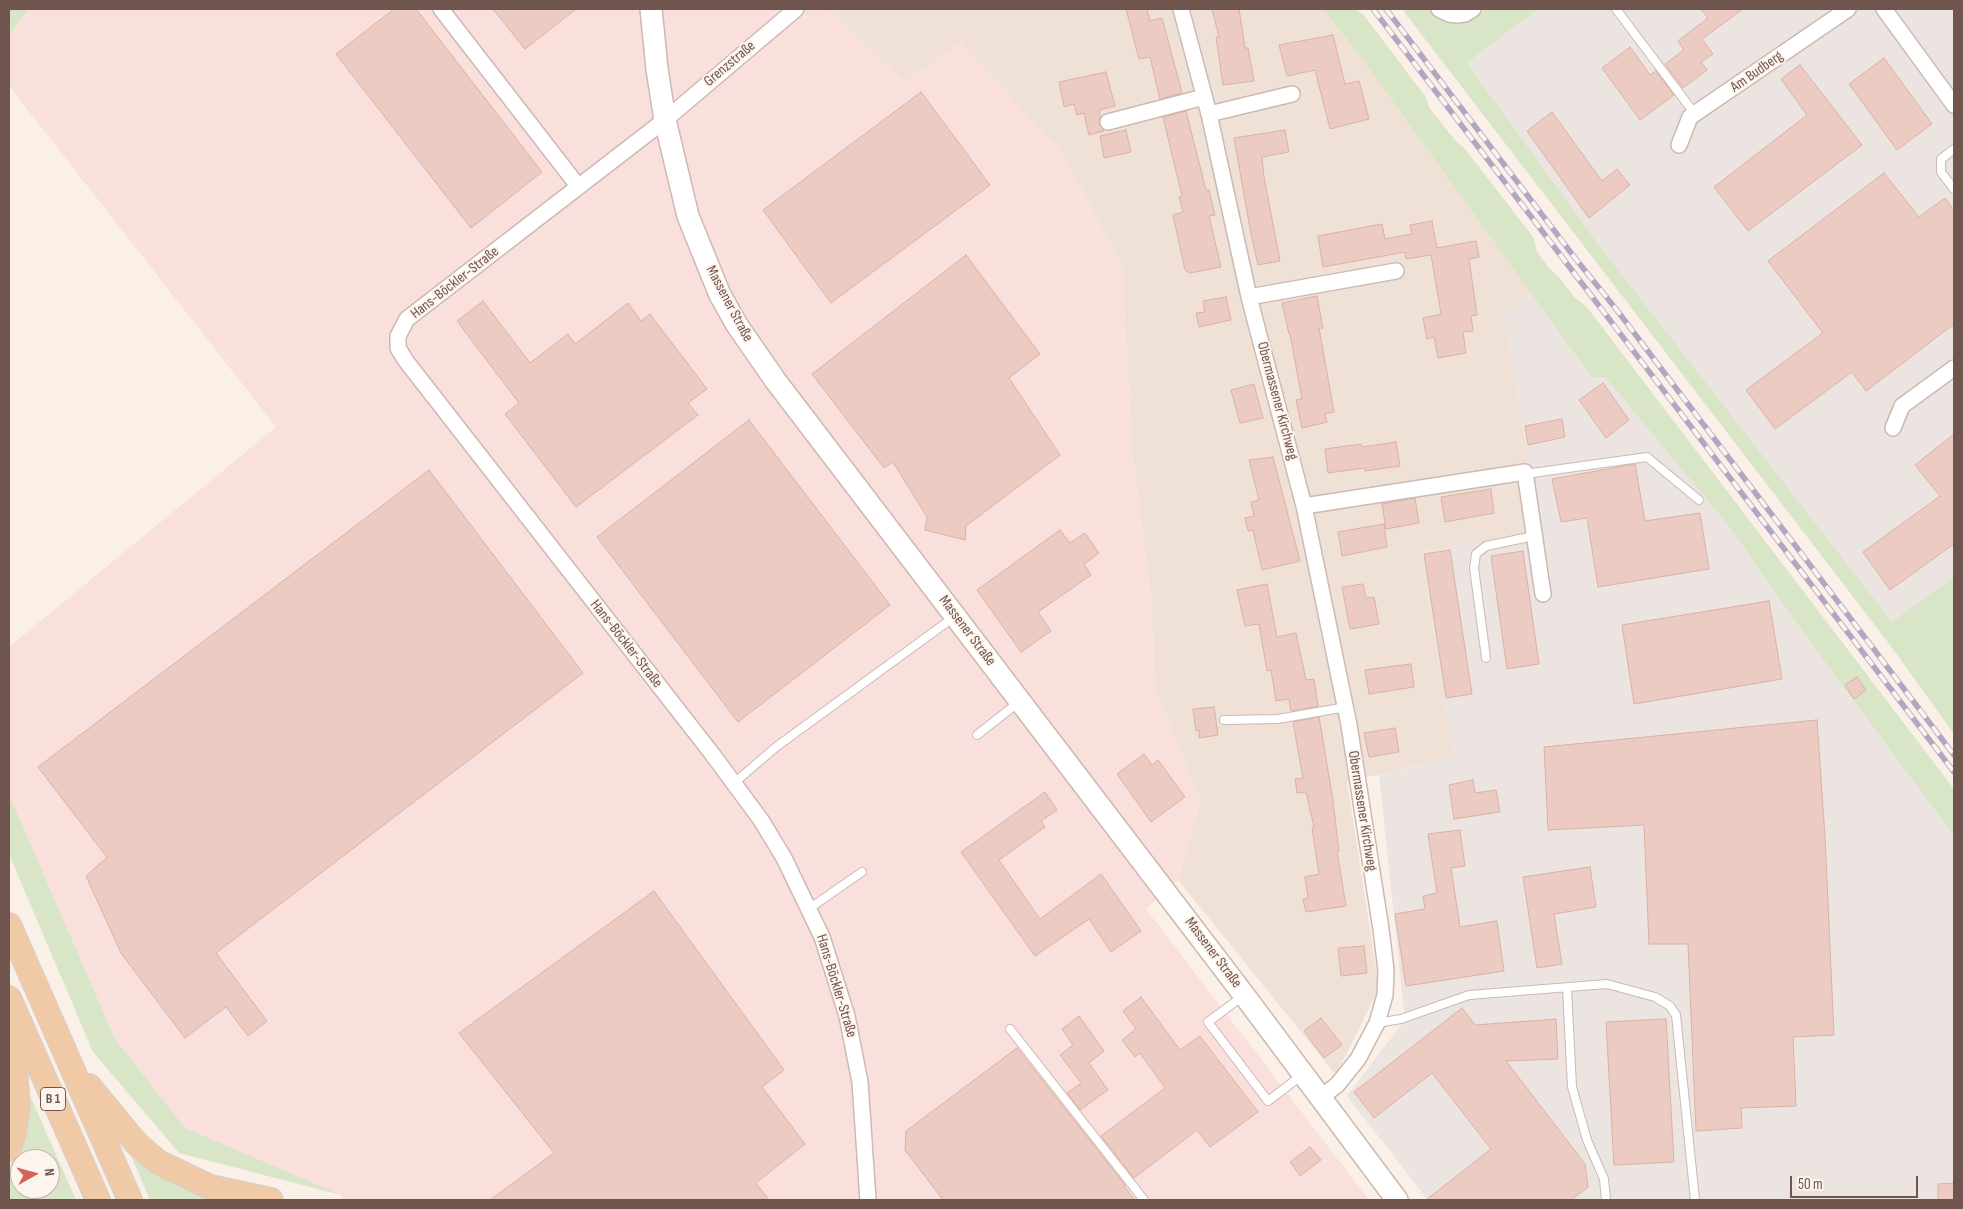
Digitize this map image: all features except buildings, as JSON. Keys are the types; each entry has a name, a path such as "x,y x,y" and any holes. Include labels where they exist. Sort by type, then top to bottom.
{"main road":[{"name":"Massener Straße","path":"651,9 665,120 688,216 720,294 737,325 775,380 1304,1074 1397,1200"},
{"name":"B 1","path":"9,925 130,1200"},
{"name":"B 1","path":"9,998 98,1200"},
{"path":"9,1027 14,1054 18,1098 14,1132 9,1149"},
{"path":"62,1046 102,1103 136,1143 158,1162 210,1187 271,1200"}],"street":[{"path":"441,9 578,186"},
{"name":"Grenzstraße","path":"665,120 796,9"},
{"name":"Obermassener Kirchweg","path":"1181,9 1209,114 1249,296 1304,506 1346,707 1386,970 1385,995 1377,1023 1358,1059 1336,1085 1320,1098"},
{"path":"1439,9 1449,14 1458,15 1465,14 1473,9"},
{"name":"Am Budberg","path":"1679,145 1690,117 1848,9"},
{"path":"1884,9 1954,105"},
{"path":"1209,114 1292,94"},
{"path":"1108,122 1204,97"},
{"name":"Hans-Böckler-Straße","path":"665,120 407,319 398,336 398,348 406,361 734,783 761,820 784,858 810,908 832,966 847,1016 858,1065 868,1200"},
{"path":"1249,296 1396,271"},
{"path":"1892,428 1902,406 1954,368"},
{"path":"1304,506 1524,472 1543,594"}],"lane":[{"path":"1616,9 1695,114"},
{"path":"1954,149 1941,159 1942,172 1954,189"},
{"path":"1525,474 1647,457 1698,500"},
{"path":"1486,658 1474,568 1476,554 1486,546 1534,536"},
{"path":"734,783 776,747 955,616"},
{"path":"977,735 1020,701"},
{"path":"1224,720 1278,719 1346,707"},
{"path":"810,908 862,872"},
{"path":"1377,1023 1401,1019 1469,995 1607,984 1655,997 1670,1006 1676,1015 1695,1200"},
{"path":"1567,988 1572,1088 1587,1140 1604,1179 1606,1200"},
{"path":"1244,995 1208,1022 1268,1102 1304,1074"},
{"path":"1010,1029 1144,1200"}],"shaded area":[{"path":"29,9 827,9 905,83 960,42 1064,155 1122,268 1132,453 1150,590 1155,688 1200,802 1178,880 1146,909 1369,1200 343,1200 340,1195 185,1129 115,1039 9,794 9,647 276,427 9,86 9,34"},
{"path":"827,9 1323,9 1360,56 1531,293 1504,314 1541,534 1421,551 1454,757 1347,782 1379,988 1336,1075 1178,880 1200,802 1155,688 1150,590 1132,453 1122,268 1064,155 960,43 905,83"},
{"path":"1538,9 1954,9 1954,577 1892,623 1598,244 1467,63"},
{"path":"1531,293 1592,378 1605,377 1728,525 1805,635 1954,836 1954,1200 1428,1200 1347,1096 1405,1020 1379,775 1454,757 1421,551 1541,534 1504,314"}],"green space":[{"path":"9,9 29,9 9,34"},
{"path":"1323,9 1355,9 1363,14 1425,96 1430,109 1455,140 1465,149 1534,238 1537,252 1549,268 1559,277 1575,298 1586,306 1954,789 1954,836 1805,635 1728,525 1605,377 1592,378 1360,56"},
{"path":"1402,9 1432,9 1439,19 1453,24 1468,20 1485,9 1538,9 1467,63 1598,244 1892,622 1954,577 1954,734 1887,641"},
{"path":"9,794 115,1039 185,1128 341,1195 179,1153 93,1052 9,854"},
{"path":"25,1084 54,1149 16,1149 25,1123"},
{"path":"125,1142 237,1200 150,1200"},
{"path":"60,1164 76,1200 9,1200 10,1168 10,1199 60,1199"}],"railway":[{"path":"1373,9 1954,772"},
{"path":"1386,9 1954,755"}]}
